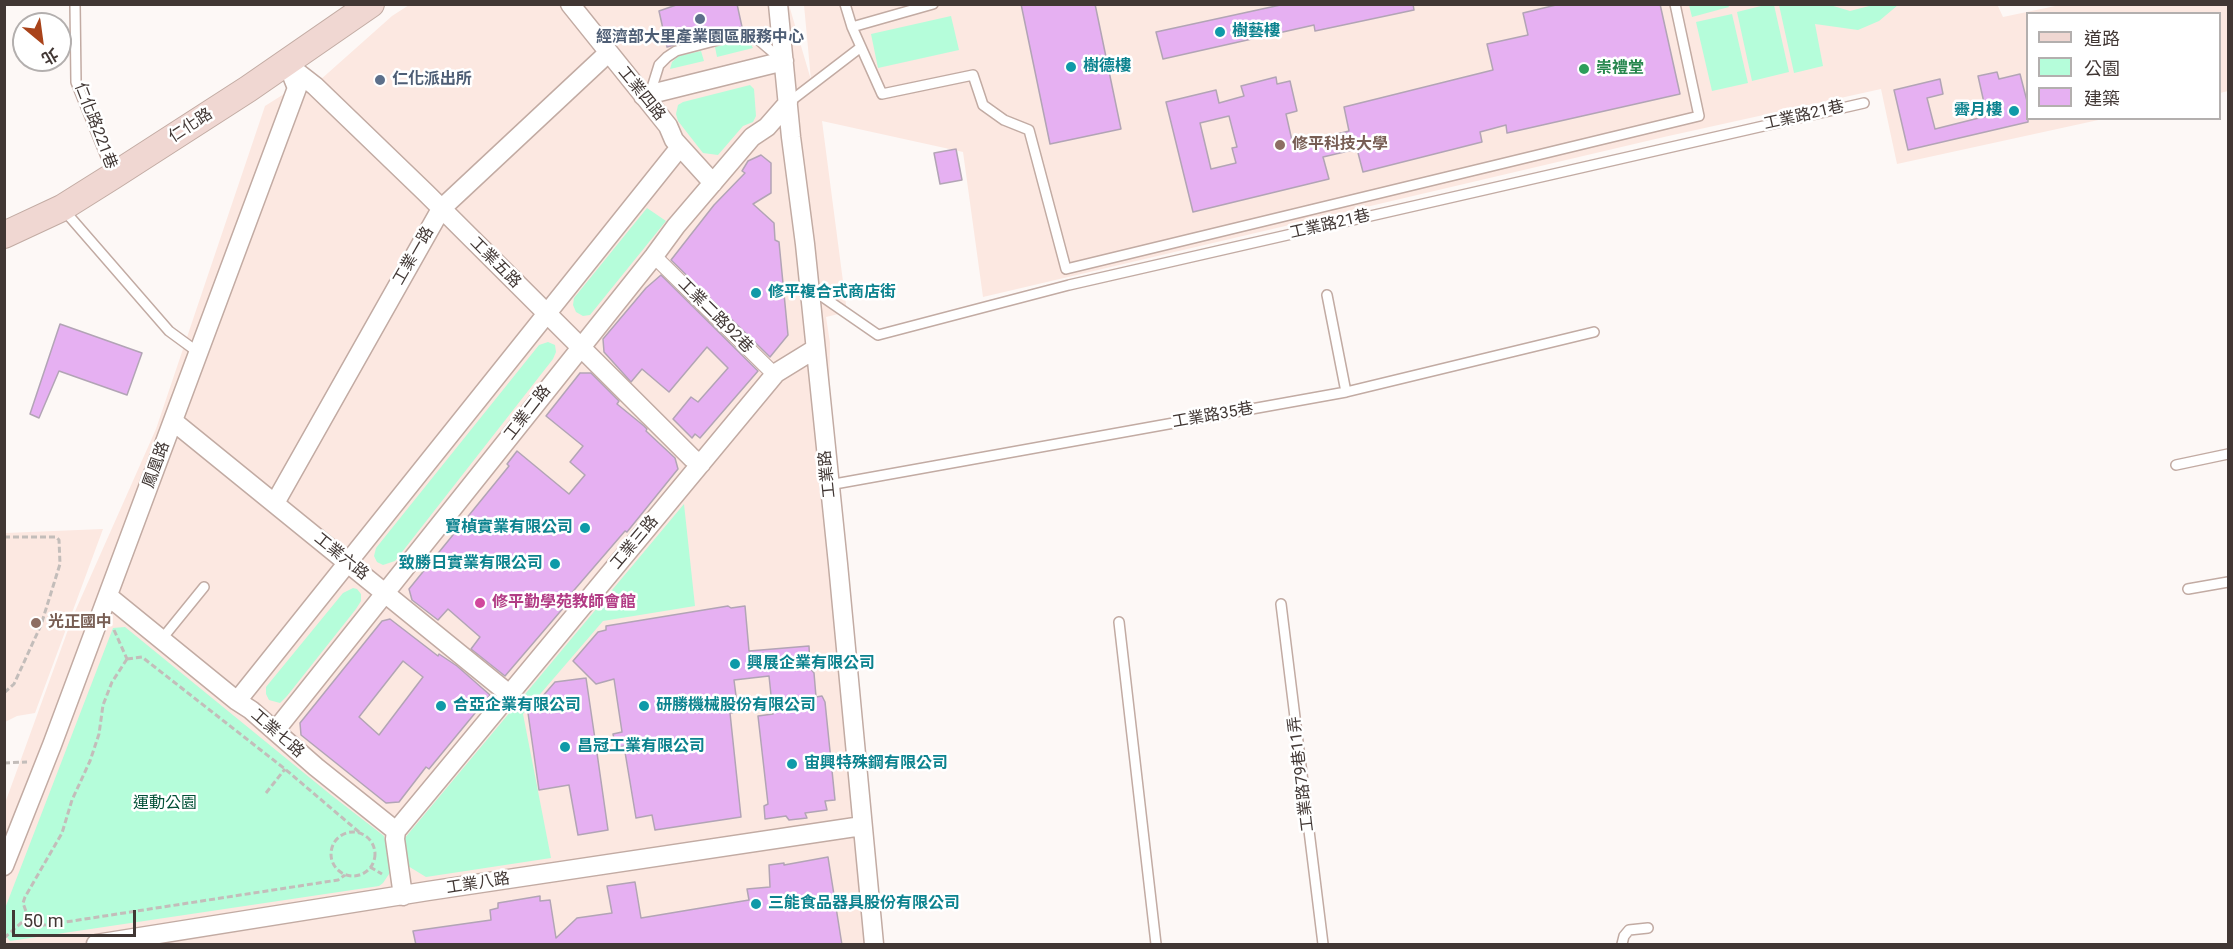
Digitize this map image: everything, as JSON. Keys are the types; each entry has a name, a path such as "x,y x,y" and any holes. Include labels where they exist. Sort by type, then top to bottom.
{"main road":[{"name":"仁化路","path":"4,235 62,208 113,176 286,63 371,4"}],"street":[{"name":"工業四路","path":"570,4 608,53 647,95 668,126 674,140 713,183"},
{"name":"工業路","path":"778,4 844,621 874,945"},
{"name":"工業一路","path":"275,503 441,209 608,53"},
{"path":"647,95 784,61"},
{"name":"工業五路","path":"286,63 329,99 701,465"},
{"name":"鳳凰路","path":"4,866 297,88 286,63"},
{"name":"工業二路","path":"275,731 676,226 752,137 767,127 788,103"},
{"path":"237,701 680,147"},
{"name":"工業二路92巷","path":"654,256 775,375"},
{"name":"工業三路","path":"396,831 775,375 815,349"},
{"name":"工業六路","path":"173,421 509,694"},
{"name":"工業七路","path":"105,602 161,640 251,710 316,767 396,831"},
{"name":"工業八路","path":"96,945 862,826"},
{"path":"396,831 403,896"}],"lane":[{"name":"仁化路221巷","path":"75,4 76,82 113,176"},
{"path":"845,4 852,27 882,94 973,75 983,105 1004,120 1029,129 1069,285"},
{"path":"852,27 933,4"},
{"path":"1066,269 1699,116 1675,4"},
{"path":"647,95 659,65 676,51 745,33 755,37 784,61"},
{"path":"788,103 861,47"},
{"name":"工業路21巷","path":"810,288 878,334 1069,285 1864,103"},
{"path":"62,208 169,331 199,353"},
{"path":"1327,295 1346,393"},
{"name":"工業路35巷","path":"830,485 1346,393 1594,332"},
{"path":"2176,465 2229,454"},
{"path":"2188,589 2229,582"},
{"path":"161,640 204,587"},
{"name":"工業路79巷11弄","path":"1281,604 1323,945"},
{"path":"1119,622 1156,945"},
{"path":"1622,945 1624,936 1629,930 1648,928"}],"path":[{"path":"4,537 56,537 59,540 60,564 41,625 14,684 4,693"},
{"path":"105,602 127,659"},
{"path":"345,874 338,880 46,925 39,925 28,917 23,903 62,833 72,800 90,761 99,734 103,705 112,682 127,659 142,657 285,769 372,842 375,860 369,869 352,876 339,870 332,862 330,846 335,838 345,833 359,832"},
{"path":"4,763 26,761"},
{"path":"266,793 285,769"},
{"path":"4,938 28,917"}],"shaded area":[{"path":"1997,4 2003,17 2026,12 2026,120 2098,120 1897,164 1881,89 1664,137 983,297 963,152 822,121 847,312 826,317 830,343 828,485 878,944 5,944 4,806 73,616 156,429 265,106 303,82 310,89 392,16 409,5 789,5 811,80 804,5"},
{"path":"2060,5 2228,5 2228,91 2221,93 2221,12 2027,12"},
{"name":"光正國中","path":"103,529 35,713 17,716 5,722 5,533"}],"green space":[{"path":"1769,4 1774,5 1789,72 1752,81 1737,12"},
{"path":"1689,5 1728,5 1729,7 1692,17"},
{"path":"1779,5 1830,5 1850,11 1873,5 1898,5 1879,21 1858,30 1815,24 1823,66 1794,73"},
{"path":"1732,14 1748,83 1712,91 1696,22"},
{"path":"951,16 959,50 878,68 871,34"},
{"path":"742,40 750,43 753,48 717,57 715,47"},
{"path":"701,51 704,61 670,69 672,62 679,56"},
{"path":"750,85 754,89 756,116 753,122 743,126 718,155 703,153 678,121 676,114 678,105"},
{"path":"647,208 666,221 590,315 583,316 576,312 573,305 574,298"},
{"path":"548,342 555,345 556,352 553,359 395,561 383,565 377,562 374,556 376,548 539,345"},
{"path":"684,504 695,606 603,621 523,714 551,858 426,877 408,866 404,839"},
{"path":"353,588 361,594 361,601 356,609 287,696 280,703 269,700 266,687 343,593"},
{"name":"運動公園","path":"125,627 384,836 391,871 383,883 379,886 10,941 5,935 4,911 113,628"}],"building":[{"name":"經濟部大里產業園區服務中心","path":"679,4 737,4 742,27 667,47 659,11"},
{"name":"樹德樓","path":"1021,4 1095,4 1121,129 1050,144"},
{"name":"樹藝樓","path":"1285,4 1413,4 1414,10 1315,31 1314,25 1163,59 1156,32"},
{"path":"1560,4 1660,4 1680,94 1507,133 1506,125 1480,132 1482,142 1363,172 1357,149 1323,157 1329,179 1193,212 1166,102 1216,90 1219,103 1244,96 1241,86 1276,77 1277,84 1290,81 1297,111 1286,114 1293,145 1349,131 1344,107 1493,70 1487,44 1528,35 1523,13","holes":["1229,116 1237,147 1232,148 1236,163 1211,169 1200,123"]},
{"name":"霽月樓","path":"1997,72 1999,79 2020,74 2026,97 2026,120 2028,122 1908,150 1894,90 1940,79 1943,94 1927,98 1935,129 1987,116 1978,76"},
{"path":"956,149 962,180 940,184 934,153"},
{"path":"761,155 771,163 771,193 753,204 774,223 775,240 779,242 788,335 770,357 671,260 714,205 745,173 742,171 748,161"},
{"path":"661,275 758,371 700,438 695,434 692,438 673,419 691,397 698,402 728,368 707,347 669,392 642,369 631,382 604,352 603,339 646,288"},
{"path":"60,324 142,353 127,395 59,371 39,418 30,414"},
{"path":"580,373 591,373 619,401 617,404 644,426 646,431 675,458 678,469 627,532 625,531 563,603 565,606 505,676 471,649 480,637 448,609 438,620 412,600 409,589 509,466 507,464 517,451 569,494 585,475 570,462 583,446 546,416"},
{"path":"728,606 731,608 745,606 749,651 809,646 810,668 814,673 816,697 822,696 825,702 835,800 825,801 827,810 805,813 807,818 789,820 786,816 765,819 764,806 768,804 758,716 773,714 769,676 734,680 738,712 730,713 741,817 655,830 652,815 636,818 624,746 616,748 613,734 622,732 614,679 596,684 573,661 598,632 606,630 606,626"},
{"path":"390,619 438,656 439,654 457,666 490,695 429,769 426,767 399,802 386,803 301,735 300,723 382,621","holes":["403,661 423,677 379,735 359,717"]},
{"name":"昌冠工業有限公司","path":"586,678 595,739 599,738 600,752 597,753 608,830 578,835 569,785 539,790 528,713 555,682"},
{"path":"828,857 842,945 416,945 413,931 491,920 490,910 498,908 498,903 540,896 540,901 550,900 556,938 577,918 612,913 607,886 635,882 641,918 749,900 747,889 770,887 769,865 784,863 784,865"}],"place":[{"name":"經濟部大里產業園區服務中心","path":"700,19"},
{"name":"樹藝樓","path":"1220,32"},
{"name":"樹德樓","path":"1071,67"},
{"name":"崇禮堂","path":"1584,69"},
{"name":"仁化派出所","path":"380,80"},
{"name":"霽月樓","path":"2014,111"},
{"name":"修平科技大學","path":"1280,145"},
{"name":"修平複合式商店街","path":"756,293"},
{"name":"寶楨實業有限公司","path":"585,528"},
{"name":"致勝日實業有限公司","path":"555,564"},
{"name":"修平勤學苑教師會館","path":"480,603"},
{"name":"光正國中","path":"36,623"},
{"name":"興展企業有限公司","path":"735,664"},
{"name":"合亞企業有限公司","path":"441,706"},
{"name":"研勝機械股份有限公司","path":"644,706"},
{"name":"昌冠工業有限公司","path":"565,747"},
{"name":"宙興特殊鋼有限公司","path":"792,764"},
{"name":"三能食品器具股份有限公司","path":"756,904"}]}
